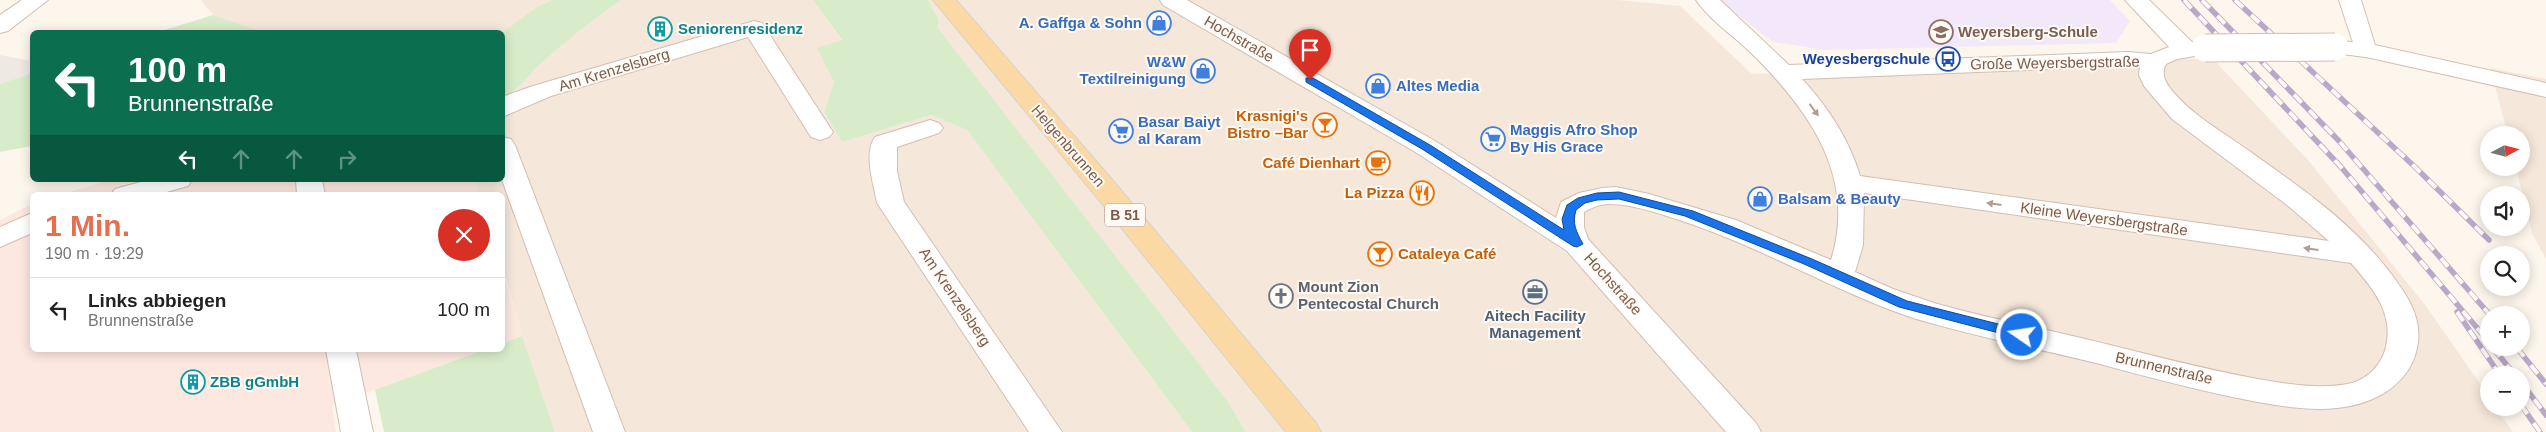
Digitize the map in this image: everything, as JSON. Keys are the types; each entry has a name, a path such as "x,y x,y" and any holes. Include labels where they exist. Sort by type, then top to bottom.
{"main road":[{"name":"Helgenbrunnen","path":"944,0 1105,189 1304,432"}],"street":[{"path":"0,26 37,0"},
{"name":"Hochstraße","path":"1171,0 1426,147 1577,244 1745,432"},
{"path":"1707,0 1783,72 1803,95 1835,143 1845,163 1852,215 1847,263 1839,275"},
{"path":"2136,0 2195,49"},
{"path":"2350,0 2365,50"},
{"name":"Am Krenzelsberg","path":"505,107 508,104 542,92 754,28 820,132"},
{"name":"Große Weyersbergstraße","path":"1783,72 2128,59 2155,61 2168,53 2195,49 2335,46 2436,64 2546,90"},
{"name":"Brunnenstraße","path":"1577,244 1569,229 1568,219 1571,208 1582,201 1597,196 1619,196 1689,214 1839,275 1903,304 1985,326 2249,389 2275,393 2334,397 2351,395 2372,388 2388,374 2398,361 2404,343 2402,323 2395,301 2380,278 2359,255 2310,210 2181,114 2163,98 2152,76 2152,67 2155,61"},
{"name":"Am Krenzelsberg","path":"930,128 884,143 884,171 891,203 1046,432"},
{"path":"505,153 609,432"},
{"path":"135,192 172,182"},
{"name":"Kleine Weyersbergstraße","path":"1849,183 2359,255"},
{"path":"0,238 30,223"},
{"path":"341,352 357,432"}],"shaded area":[{"path":"201,0 552,0 537,7 505,31 257,30 213,15"},
{"path":"621,0 813,0 842,41 817,48 834,82 824,112 842,142 931,115 967,130 1192,432 555,432 522,336 505,275 505,192 478,192 475,182 505,182 505,97 512,95 528,75 582,26"},
{"path":"928,0 1618,0 1680,6 1752,74 2212,58 2308,160 2426,306 2480,384 2480,416 2502,416 2513,432 1246,432 1228,402 1187,348 936,27 939,20"},
{"name":"Weyersberg-Schule","path":"1719,0 2110,0 2130,21 2116,43 1825,50 1773,42"},
{"path":"0,55 30,61 30,74 0,84"},
{"path":"2490,68 2546,79 2546,259 2532,233 2530,225 2530,186 2520,186 2518,176 2530,176 2530,126 2506,126"},
{"path":"103,182 475,182 478,192 69,192"},
{"path":"30,205 30,352 478,352 332,406 336,432 0,432 0,220"},
{"path":"505,278 522,336 505,342"}],"green space":[{"path":"552,0 621,0 569,39 539,65 518,88 505,97 505,31 537,7"},
{"path":"813,0 928,0 939,20 937,27 1187,348 1228,402 1246,432 1192,432 967,130 931,115 842,142 824,112 834,82 817,48 842,40"},
{"path":"213,15 257,30 164,30"},
{"path":"30,74 30,146 0,152 0,84"},
{"path":"522,336 555,432 384,432 375,390 478,352 505,352 505,342"}],"railway":[{"path":"2184,0 2341,167 2480,331"},
{"path":"2202,0 2339,141 2482,306"},
{"path":"2235,0 2415,167 2489,240"},
{"path":"2457,312 2494,366"},
{"path":"2500,356 2508,366"},
{"path":"2523,356 2546,384"},
{"path":"2530,394 2546,415"},
{"path":"2529,416 2540,432"}],"place":[{"name":"A. Gaffga & Sohn","path":"1159,23"},
{"name":"Seniorenresidenz","path":"660,29"},
{"name":"Weyersberg-Schule","path":"1941,32"},
{"name":"Weyesbergschule","path":"1948,59"},
{"name":"W&W Textilreinigung","path":"1203,71"},
{"name":"Altes Media","path":"1378,86"},
{"name":"Krasnigi's Bistro –Bar","path":"1325,125"},
{"name":"Basar Baiyt al Karam","path":"1121,131"},
{"name":"Maggis Afro Shop By His Grace","path":"1493,139"},
{"name":"Café Dienhart","path":"1378,163"},
{"name":"La Pizza","path":"1422,193"},
{"name":"Balsam & Beauty","path":"1760,199"},
{"name":"Cataleya Café","path":"1380,254"},
{"name":"Aitech Facility Management","path":"1535,292"},
{"name":"Mount Zion Pentecostal Church","path":"1281,296"},
{"name":"ZBB gGmbH","path":"193,382"}],"route":[{"path":"1310,80 1426,147 1577,244 1569,229 1568,219 1571,208 1582,201 1597,196 1619,196 1657,204 1730,229 1808,261 1903,304 2022,335"}]}
